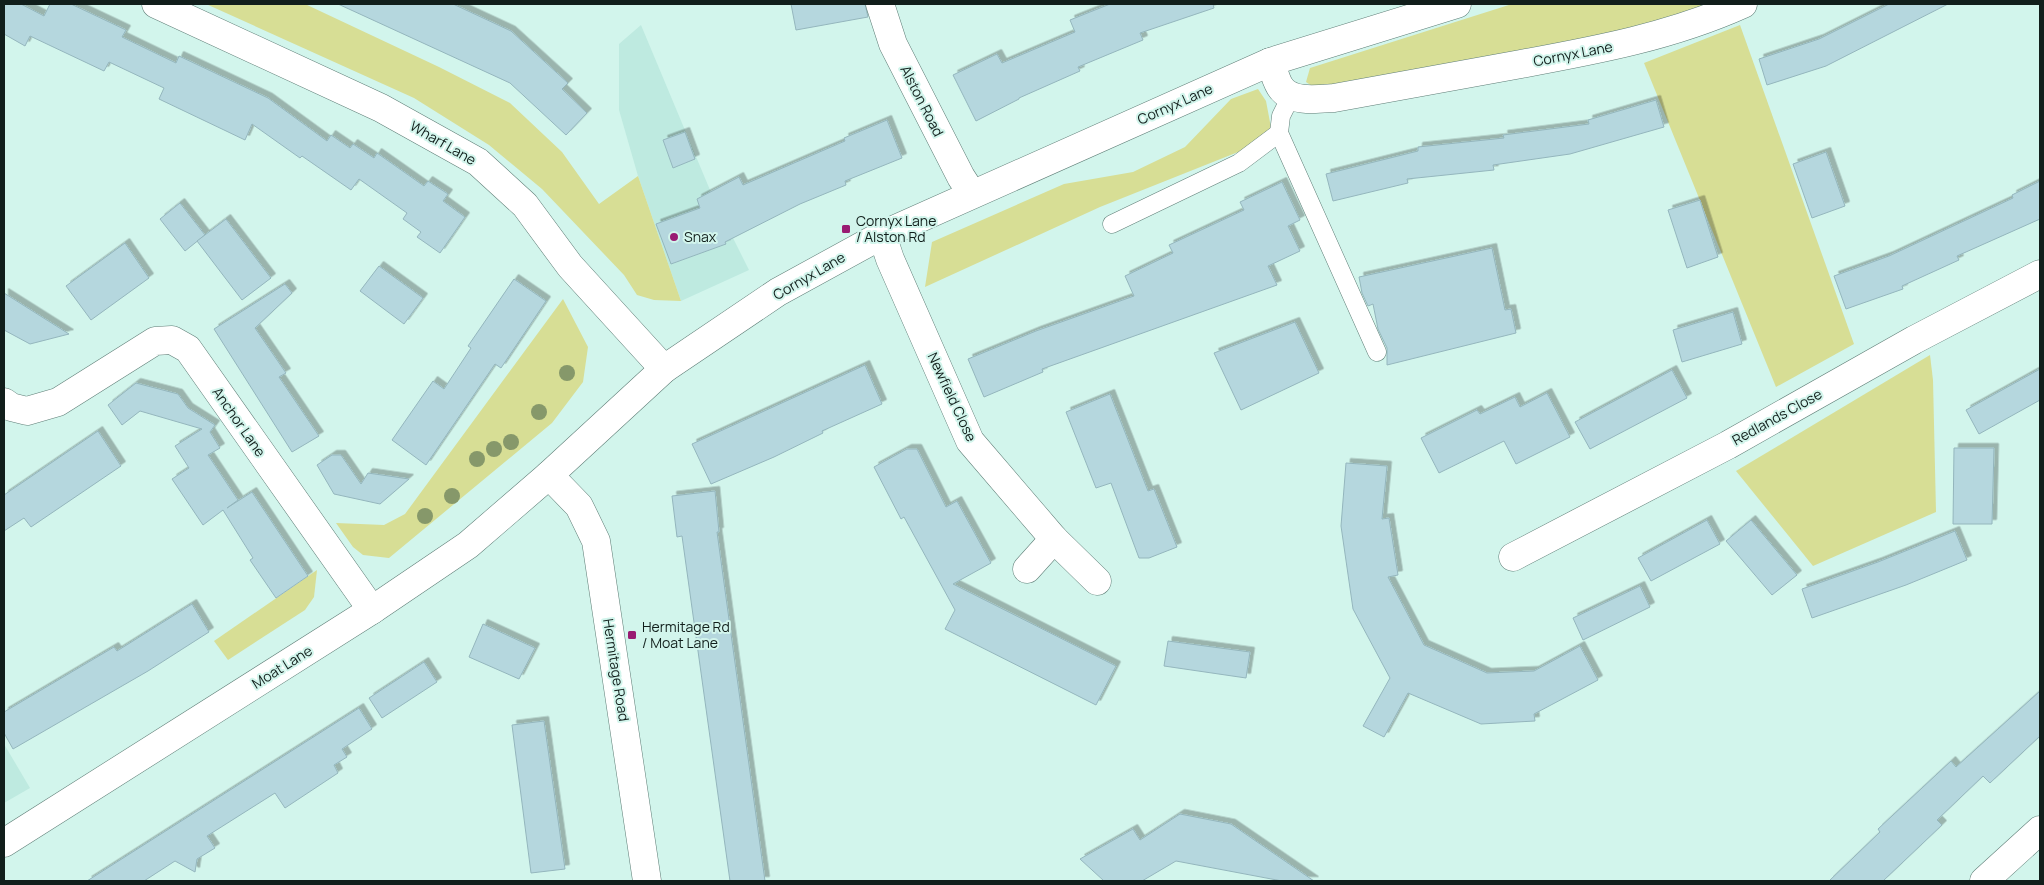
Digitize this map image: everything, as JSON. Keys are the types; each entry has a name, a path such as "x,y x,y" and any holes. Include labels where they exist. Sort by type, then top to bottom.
{"street":[{"name":"Wharf Lane","path":"156,4 382,108 478,162 525,205 570,266 664,369"},
{"name":"Alston Road","path":"880,4 893,44 972,194"},
{"name":"Cornyx Lane","path":"549,475 664,369 778,292 882,235 1270,62 1457,4"},
{"name":"Cornyx Lane","path":"1291,96 1305,99 1334,98 1581,53 1661,35 1743,4"},
{"path":"1270,62 1281,89 1291,96"},
{"name":"Newfield Close","path":"882,235 890,259 970,441 1054,539 1097,581"},
{"name":"Redlands Close","path":"1513,557 1728,445 1914,340 2040,274"},
{"name":"Anchor Lane","path":"4,402 11,407 27,411 58,402 154,341 172,340 188,349 372,610"},
{"name":"Moat Lane","path":"4,843 372,610 468,545 549,475"},
{"name":"Hermitage Road","path":"549,475 579,506 596,541 647,881"},
{"path":"1026,569 1054,539"},
{"path":"1984,881 2040,830"}],"lane":[{"path":"1291,96 1280,116 1279,133 1377,352"},
{"path":"1112,224 1239,164 1279,133"}],"shaded area":[{"path":"641,25 715,202 749,270 681,301 638,176 619,110 619,44"},
{"path":"4,744 30,788 4,803"}],"green space":[{"path":"206,4 305,4 439,67 510,103 562,152 599,204 638,176 681,301 654,300 637,295 624,275 542,189 489,145 414,98"},
{"path":"1512,4 1717,4 1622,34 1335,90 1312,86 1306,82 1310,68"},
{"path":"1740,25 1854,344 1776,387 1644,63"},
{"path":"1258,89 1266,101 1273,138 1100,207 925,287 932,242 1064,184 1133,172 1185,147 1231,99"},
{"path":"563,299 588,347 583,382 552,423 389,558 363,555 353,547 336,523 384,525 405,514"},
{"path":"1930,355 1933,380 1936,512 1813,566 1736,471"},
{"path":"317,570 314,597 305,610 228,660 214,641"}],"building":[{"path":"4,4 21,4 44,16 50,4 71,4 126,30 122,37 176,63 179,56 268,98 327,141 331,135 350,148 353,144 374,158 377,153 424,186 428,181 448,194 443,201 465,217 440,253 417,237 421,232 403,219 407,213 359,179 351,190 302,156 300,158 252,124 245,140 159,99 164,88 109,62 104,71 30,36 25,46 4,34"},
{"path":"338,4 453,4 511,31 568,83 562,89 587,113 566,135 510,83"},
{"path":"791,4 865,4 868,17 796,30"},
{"path":"1110,4 1213,4 1214,8 1140,33 1143,40 1078,67 1080,71 1019,98 976,121 953,75 997,54 1002,63 1075,32 1070,20"},
{"path":"1889,4 1948,4 1826,66 1767,85 1759,59 1819,39"},
{"path":"1656,100 1664,127 1570,154 1493,165 1494,170 1407,179 1408,183 1333,201 1326,174 1418,151 1418,147 1504,138 1503,135 1589,124 1588,120"},
{"path":"887,120 902,158 845,181 846,185 800,204 725,242 726,244 671,264 656,224 700,208 697,199 739,177 743,185 845,141 844,138"},
{"path":"685,132 695,159 673,168 663,140"},
{"path":"1826,152 1845,206 1812,218 1793,164"},
{"path":"2040,181 2040,219 1957,256 1959,260 1902,286 1903,289 1846,309 1834,276 1889,256 2013,198 2012,195"},
{"path":"1282,182 1300,220 1288,226 1300,251 1268,266 1277,285 1042,369 1043,372 984,397 968,359 1036,331 1134,296 1125,276 1173,253 1169,245 1244,210 1240,202"},
{"path":"1700,200 1718,257 1687,268 1668,210"},
{"path":"180,203 205,235 185,251 160,219"},
{"path":"226,219 271,278 242,300 197,241"},
{"path":"125,243 149,278 91,320 66,286"},
{"path":"1492,248 1505,310 1511,309 1516,333 1387,365 1387,348 1378,329 1373,304 1368,306 1362,293 1359,277"},
{"path":"379,266 423,298 404,324 360,291"},
{"path":"514,279 546,301 501,368 495,364 426,465 392,440 433,381 444,389 471,348 468,346"},
{"path":"285,284 292,293 255,328 286,373 279,377 319,436 292,452 214,329"},
{"path":"4,293 69,334 30,344 4,330"},
{"path":"1733,312 1742,344 1682,362 1673,330"},
{"path":"1295,322 1319,373 1241,410 1214,353"},
{"path":"865,365 882,404 822,431 823,433 774,457 711,484 692,444"},
{"path":"2040,369 2040,400 1979,434 1966,410"},
{"path":"1672,370 1687,398 1590,449 1575,422"},
{"path":"136,383 178,394 188,408 215,425 210,432 220,448 208,455 238,500 227,508 252,492 308,576 276,598 250,560 253,558 223,510 203,525 172,479 189,468 175,446 202,429 140,411 122,425 108,405"},
{"path":"1547,393 1570,437 1516,464 1504,441 1439,473 1421,438 1477,410 1480,414 1515,397 1520,407"},
{"path":"1110,394 1148,491 1154,489 1177,547 1149,558 1139,558 1111,483 1096,488 1066,412"},
{"path":"98,431 121,466 31,527 24,518 4,531 4,495"},
{"path":"1954,448 1994,448 1992,524 1953,524"},
{"path":"907,449 917,449 946,507 957,501 991,563 953,584 1116,666 1096,705 945,629 955,610 904,517 901,519 874,467"},
{"path":"332,455 341,455 361,484 368,473 409,479 380,504 334,494 317,465"},
{"path":"1346,463 1387,466 1382,519 1389,518 1398,575 1388,577 1424,645 1487,673 1534,671 1580,646 1598,680 1534,714 1535,721 1481,724 1408,693 1384,737 1363,726 1390,678 1353,609 1341,526"},
{"path":"715,491 719,532 717,532 765,881 730,881 682,536 677,537 672,496"},
{"path":"1707,520 1720,544 1651,581 1638,558"},
{"path":"1751,520 1797,575 1772,595 1726,541"},
{"path":"1955,531 1967,560 1906,585 1812,618 1802,589 1878,562"},
{"path":"1640,586 1650,607 1583,640 1573,618"},
{"path":"192,604 209,632 148,671 13,749 4,733 4,712 114,647 117,651"},
{"path":"483,624 535,648 519,679 469,657"},
{"path":"1168,641 1250,652 1246,678 1164,666"},
{"path":"424,662 437,682 382,718 369,698"},
{"path":"2040,691 2040,736 1990,783 1983,776 1937,820 1942,825 1883,881 1829,881 1880,832 1878,829 1951,761 1956,767"},
{"path":"359,708 372,729 342,749 347,757 334,765 338,773 285,808 275,793 207,836 215,848 197,859 195,872 175,861 144,881 87,881"},
{"path":"544,721 565,869 531,873 512,725"},
{"path":"1180,814 1231,824 1314,881 1282,881 1176,861 1142,881 1104,881 1080,859 1133,829 1140,840"}],"place":[{"name":"Cornyx Lane / Alston Rd","path":"846,229"},
{"name":"Snax","path":"674,237"},
{"name":"Hermitage Rd / Moat Lane","path":"632,635"}]}
